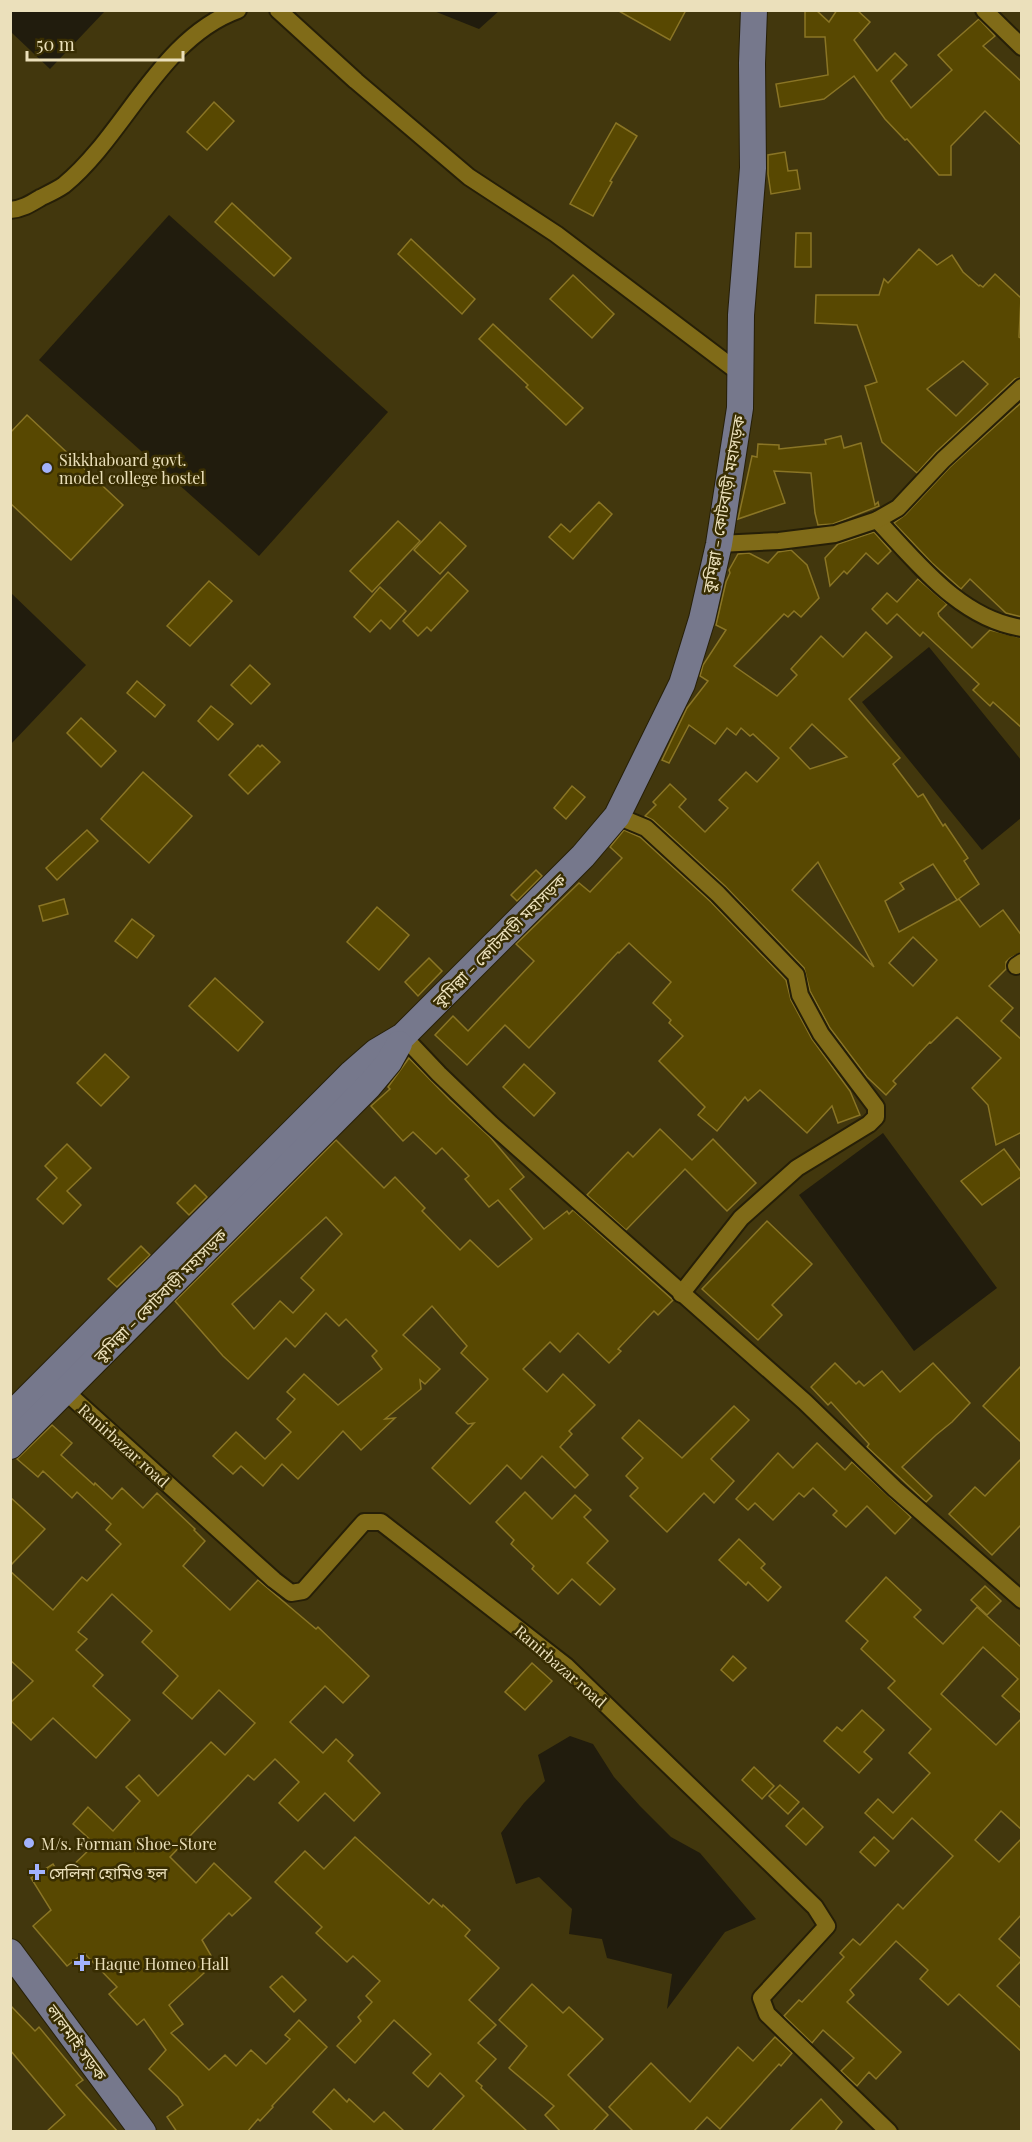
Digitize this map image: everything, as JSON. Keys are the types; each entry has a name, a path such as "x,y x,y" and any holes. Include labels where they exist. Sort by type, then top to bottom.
{"main road":[{"name":"কুমিল্লা - কোটবাড়ী মহাসড়ক","path":"10,1416 87,1354 352,1073 376,1052 404,1036 583,856 617,816 682,684 702,619 719,544 740,408 741,315 753,168 754,10"},
{"name":"কুমিল্লা - কোটবাড়ী মহাসড়ক","path":"10,1446 65,1390 87,1354"},
{"name":"লালমাই সড়ক","path":"10,1952 143,2132"}],"street":[{"path":"10,210 21,209 63,185 94,154 146,86 190,39 226,15 238,10"},
{"path":"278,10 356,81 469,177 556,234 741,374"},
{"path":"984,10 1022,47"},
{"path":"719,544 779,541 835,534 877,520 898,508 943,460 1022,387"},
{"path":"877,520 936,582 975,612 1008,626 1022,628"},
{"path":"617,816 646,828 718,894 796,975 800,995 821,1034 876,1107 876,1117 869,1124 797,1168 741,1218 681,1294"},
{"path":"404,1036 439,1074 491,1124 805,1402 895,1488 1022,1600"},
{"name":"Ranirbazar road","path":"65,1390 291,1593 303,1591 364,1522 381,1522 566,1666 815,1907 827,1926 761,1998 767,2014 889,2132"}],"shaded area":[{"path":"10,11 105,11 50,69 11,32"},
{"path":"434,11 499,11 479,29"},
{"path":"169,215 388,412 259,556 39,360"},
{"path":"10,592 86,665 11,744 10,744"},
{"path":"929,647 1021,760 1021,818 982,850 862,702"},
{"path":"883,1133 997,1288 914,1351 799,1195"},
{"path":"570,1736 593,1744 614,1777 640,1806 671,1837 700,1853 756,1919 725,1932 667,2009 672,1974 607,1958 602,1939 569,1934 572,1909 539,1877 516,1884 501,1833 524,1803 545,1781 538,1755"}],"building":[{"path":"617,10 686,10 670,40"},
{"path":"805,10 816,10 829,22 837,10 857,10 870,22 854,40 877,71 895,53 907,65 891,81 911,108 952,70 938,55 979,19 995,36 983,46 1022,82 1022,146 985,111 951,146 951,175 939,175 907,139 905,140 885,119 854,76 824,99 780,107 776,84 828,75 825,37 805,37"},
{"path":"214,102 234,121 207,150 187,132"},
{"path":"616,123 637,136 610,181 612,182 593,216 570,204"},
{"path":"785,152 788,171 797,170 800,189 771,194 768,155"},
{"path":"232,203 291,258 274,276 215,222"},
{"path":"796,233 811,233 811,267 795,267"},
{"path":"411,239 475,299 462,314 398,254"},
{"path":"919,249 937,265 952,255 963,272 979,286 983,287 995,274 1021,298 1019,337 1022,339 1022,377 1015,379 936,452 917,473 882,442 865,386 877,382 857,325 815,323 816,295 879,295 884,279 888,283","holes":["963,361 988,384 956,416 927,389"]},
{"path":"573,275 614,314 592,338 550,299"},
{"path":"493,324 583,408 566,425 479,339"},
{"path":"1022,402 1022,617 1006,613 970,579 961,589 932,563 894,523 905,515 950,467"},
{"name":"Sikkhaboard govt. model college hostel","path":"27,415 123,505 71,560 10,503 10,433"},
{"path":"841,436 844,448 861,443 875,505 878,502 879,506 833,524 818,525 811,473 774,471 785,503 738,519 752,456 757,457 758,444 779,445 779,449 826,444 825,440"},
{"path":"599,502 612,514 573,559 549,537 561,524 570,532"},
{"path":"398,521 420,541 372,592 350,571"},
{"path":"440,522 466,546 440,574 414,550"},
{"path":"874,532 891,551 878,564 866,553 847,574 844,571 830,586 825,558 838,544"},
{"path":"791,550 807,565 819,598 801,617 794,611 788,617 784,614 734,666 777,696 797,675 791,669 821,636 843,657 866,632 892,657 849,699 900,758 893,764 918,797 923,794 943,826 945,824 968,858 964,861 979,884 957,900 933,864 900,883 904,889 885,901 899,932 959,899 980,927 1003,910 1022,936 1022,952 1006,962 1006,969 989,986 1013,1008 1001,1021 1022,1040 1022,1132 996,1145 988,1105 972,1088 1001,1058 957,1017 893,1081 896,1084 886,1095 867,1077 830,1028 810,991 804,968 725,886 653,820 645,816 656,805 653,802 670,784 686,799 679,807 705,832 728,808 719,800 746,772 757,782 779,758 753,734 750,736 741,728 736,735 727,728 715,744 689,725 669,763 662,760 687,708 708,681 700,676 703,665 726,630 716,625 729,570 738,554 749,553 768,563 778,552","holes":["812,724 847,757 810,769 790,748","818,862 874,967 792,890","913,937 937,960 913,986 889,963"]},
{"path":"448,572 468,591 431,631 427,627 418,636 403,621"},
{"path":"918,579 947,604 938,613 939,616 972,648 990,630 1022,638 1022,728 993,702 990,706 973,690 979,684 923,632 920,636 897,614 887,624 872,609 887,593 897,602"},
{"path":"209,581 232,601 190,646 167,626"},
{"path":"380,587 406,611 390,629 381,620 370,632 354,617"},
{"path":"250,665 270,684 251,704 231,685"},
{"path":"137,681 165,705 155,717 127,693"},
{"path":"211,706 233,724 218,740 198,721"},
{"path":"81,718 116,751 101,767 67,733"},
{"path":"258,745 260,747 262,745 280,762 248,794 229,775"},
{"path":"143,772 192,816 149,863 101,819"},
{"path":"572,786 585,797 566,819 554,808"},
{"path":"87,830 98,841 57,880 46,868"},
{"path":"624,830 640,837 711,902 786,980 791,1000 812,1039 850,1091 860,1115 838,1123 832,1106 807,1133 760,1090 748,1101 745,1097 717,1131 698,1115 705,1107 659,1061 683,1036 669,1023 671,1020 653,1003 671,982 629,943 529,1048 505,1025 467,1065 435,1035 453,1016 468,1031 534,961 516,944 579,883 590,892 622,858 610,847"},
{"path":"536,870 542,876 517,901 511,895"},
{"path":"64,899 68,914 43,921 39,906"},
{"path":"377,907 409,935 379,970 347,942"},
{"path":"132,919 154,936 137,958 115,941"},
{"path":"429,958 442,971 418,996 405,982"},
{"path":"215,978 263,1022 238,1051 189,1006"},
{"path":"105,1054 129,1077 101,1106 77,1083"},
{"path":"409,1058 490,1137 524,1177 510,1189 544,1229 567,1211 569,1214 573,1210 673,1300 658,1315 654,1311 618,1349 621,1351 609,1363 578,1333 560,1352 550,1342 523,1369 547,1392 563,1374 595,1405 569,1431 572,1434 560,1447 588,1475 575,1488 542,1456 521,1479 507,1465 470,1504 432,1468 474,1423 468,1424 456,1413 488,1379 461,1353 467,1346 432,1306 403,1335 440,1369 425,1384 420,1380 421,1389 385,1419 395,1418 361,1450 343,1431 298,1479 282,1464 263,1486 241,1466 233,1474 213,1456 236,1432 265,1459 291,1432 277,1419 295,1399 287,1392 304,1374 338,1405 382,1369 372,1356 377,1351 346,1319 339,1326 326,1313 295,1347 286,1338 248,1379 223,1356 175,1301 336,1140 384,1188 395,1177 425,1208 422,1211 460,1250 470,1240 498,1267 532,1239 498,1200 489,1207 465,1179 469,1176 442,1148 436,1154 413,1132 403,1141 371,1106 390,1089 388,1087","holes":["326,1217 342,1234 301,1278 314,1290 293,1313 280,1301 254,1329 232,1304"]},
{"path":"524,1064 555,1093 534,1116 503,1087"},
{"path":"660,1129 692,1160 713,1139 756,1183 727,1211 685,1169 626,1230 587,1195 628,1152 633,1157"},
{"path":"67,1144 91,1168 67,1191 81,1205 63,1224 37,1199 57,1178 45,1166"},
{"path":"1004,1149 1022,1176 982,1205 961,1181"},
{"path":"195,1185 207,1197 189,1215 177,1203"},
{"path":"767,1221 812,1264 772,1305 782,1315 758,1340 702,1289"},
{"path":"141,1246 150,1255 117,1287 108,1279"},
{"path":"835,1363 856,1384 859,1381 864,1386 882,1371 900,1392 933,1363 970,1403 902,1467 932,1496 926,1502 867,1447 869,1444 831,1402 828,1405 811,1387"},
{"path":"1022,1365 1022,1443 983,1406"},
{"path":"734,1406 749,1420 711,1459 734,1481 714,1503 704,1493 667,1532 630,1496 638,1488 626,1476 643,1458 622,1438 639,1420 682,1458"},
{"path":"52,1425 72,1443 61,1455 112,1499 122,1488 143,1508 157,1493 195,1529 205,1541 183,1566 230,1610 258,1580 316,1629 318,1627 369,1676 343,1703 325,1686 290,1722 323,1753 336,1739 353,1755 348,1761 380,1793 354,1821 325,1793 298,1821 279,1803 299,1782 275,1759 254,1780 248,1775 170,1857 196,1883 214,1863 251,1898 232,1916 229,1913 202,1940 213,1959 199,1967 204,1973 169,2005 183,2024 171,2033 209,2070 225,2055 236,2066 251,2050 266,2064 290,2039 285,2035 299,2020 327,2047 260,2121 258,2119 247,2132 177,2132 167,2117 183,2105 178,2097 149,2069 166,2050 144,2019 137,2025 109,1994 117,1987 84,1953 67,1966 33,1926 51,1910 31,1878 53,1864 61,1877 95,1844 73,1824 88,1807 113,1831 140,1801 126,1787 139,1775 158,1796 211,1742 225,1755 255,1723 219,1690 192,1719 163,1693 178,1676 142,1642 152,1631 112,1594 78,1632 87,1639 76,1650 103,1675 93,1686 130,1720 96,1758 53,1718 31,1740 10,1720 10,1703 33,1681 10,1660 10,1571 53,1610 82,1577 87,1581 121,1544 106,1530 111,1524 77,1492 72,1498 43,1471 38,1477 17,1459"},
{"path":"817,1443 845,1470 852,1462 911,1517 895,1534 867,1506 846,1527 833,1515 837,1511 813,1488 804,1497 799,1493 773,1520 755,1503 748,1510 736,1499 778,1453 793,1468"},
{"path":"1022,1458 1022,1524 992,1555 949,1514 975,1487 985,1496"},
{"path":"525,1492 552,1519 575,1495 591,1510 584,1517 608,1541 587,1563 615,1589 600,1605 572,1579 558,1594 532,1569 534,1566 511,1544 514,1540 496,1522"},
{"path":"10,1497 45,1529 10,1566"},
{"path":"739,1539 765,1564 761,1568 781,1587 768,1601 748,1582 746,1585 719,1560"},
{"path":"886,1577 921,1610 914,1617 943,1644 977,1607 1022,1648 1022,1714 1002,1696 1018,1679 983,1647 941,1694 996,1745 1022,1718 1022,1830 1001,1811 975,1840 999,1862 1022,1838 1022,1914 999,1939 1022,1960 997,1986 1022,2009 1022,2052 959,1994 948,2005 920,1979 928,1970 896,1941 850,1990 854,1995 847,2002 901,2052 876,2079 869,2072 857,2086 841,2071 854,2058 823,2030 812,2043 784,2016 799,2000 802,2002 844,1957 840,1953 853,1939 860,1945 898,1904 903,1909 953,1856 912,1818 893,1839 865,1813 878,1799 893,1813 930,1773 909,1753 931,1729 888,1688 895,1681 861,1649 868,1641 846,1621"},
{"path":"985,1586 1001,1601 987,1615 971,1600"},
{"path":"733,1656 746,1668 733,1681 721,1670"},
{"path":"532,1663 552,1681 525,1710 505,1692"},
{"path":"862,1710 884,1730 864,1752 872,1759 859,1773 824,1741 837,1727 842,1731"},
{"path":"754,1767 774,1786 762,1799 742,1780"},
{"path":"780,1785 799,1802 788,1814 769,1796"},
{"path":"803,1808 823,1827 806,1845 786,1826"},
{"path":"355,1837 429,1904 433,1899 442,1907 443,1905 470,1930 465,1936 499,1968 469,2000 496,2025 478,2043 496,2059 476,2081 528,2132 431,2132 464,2096 440,2073 428,2087 413,2073 431,2054 394,2020 355,2063 337,2046 361,2021 358,2017 372,2002 366,1996 380,1981 353,1956 347,1962 316,1933 322,1927 275,1882 305,1851 324,1869"},
{"path":"874,1837 889,1851 875,1866 860,1852"},
{"path":"282,1976 306,2000 294,2012 270,1987"},
{"path":"532,1984 563,2013 569,2007 603,2039 568,2075 608,2115 592,2132 561,2132 545,2115 554,2106 509,2068 527,2046 499,2020"},
{"path":"10,2005 35,2031 39,2027 83,2080 76,2085 118,2132 46,2132 65,2115 10,2050"},
{"path":"775,2037 792,2053 781,2066 779,2064 720,2129 707,2117 693,2132 634,2132 609,2107 651,2063 690,2102 738,2047 753,2061"},
{"path":"334,2089 347,2102 349,2099 374,2122 384,2112 405,2132 334,2132 313,2112"},
{"path":"821,2099 842,2122 834,2132 789,2132"}],"place":[{"name":"Sikkhaboard govt. model college hostel","path":"47,468"},
{"name":"M/s. Forman Shoe-Store","path":"29,1843"},
{"name":"সেলিনা হোমিও হল","path":"37,1872"},
{"name":"Haque Homeo Hall","path":"82,1963"}]}
